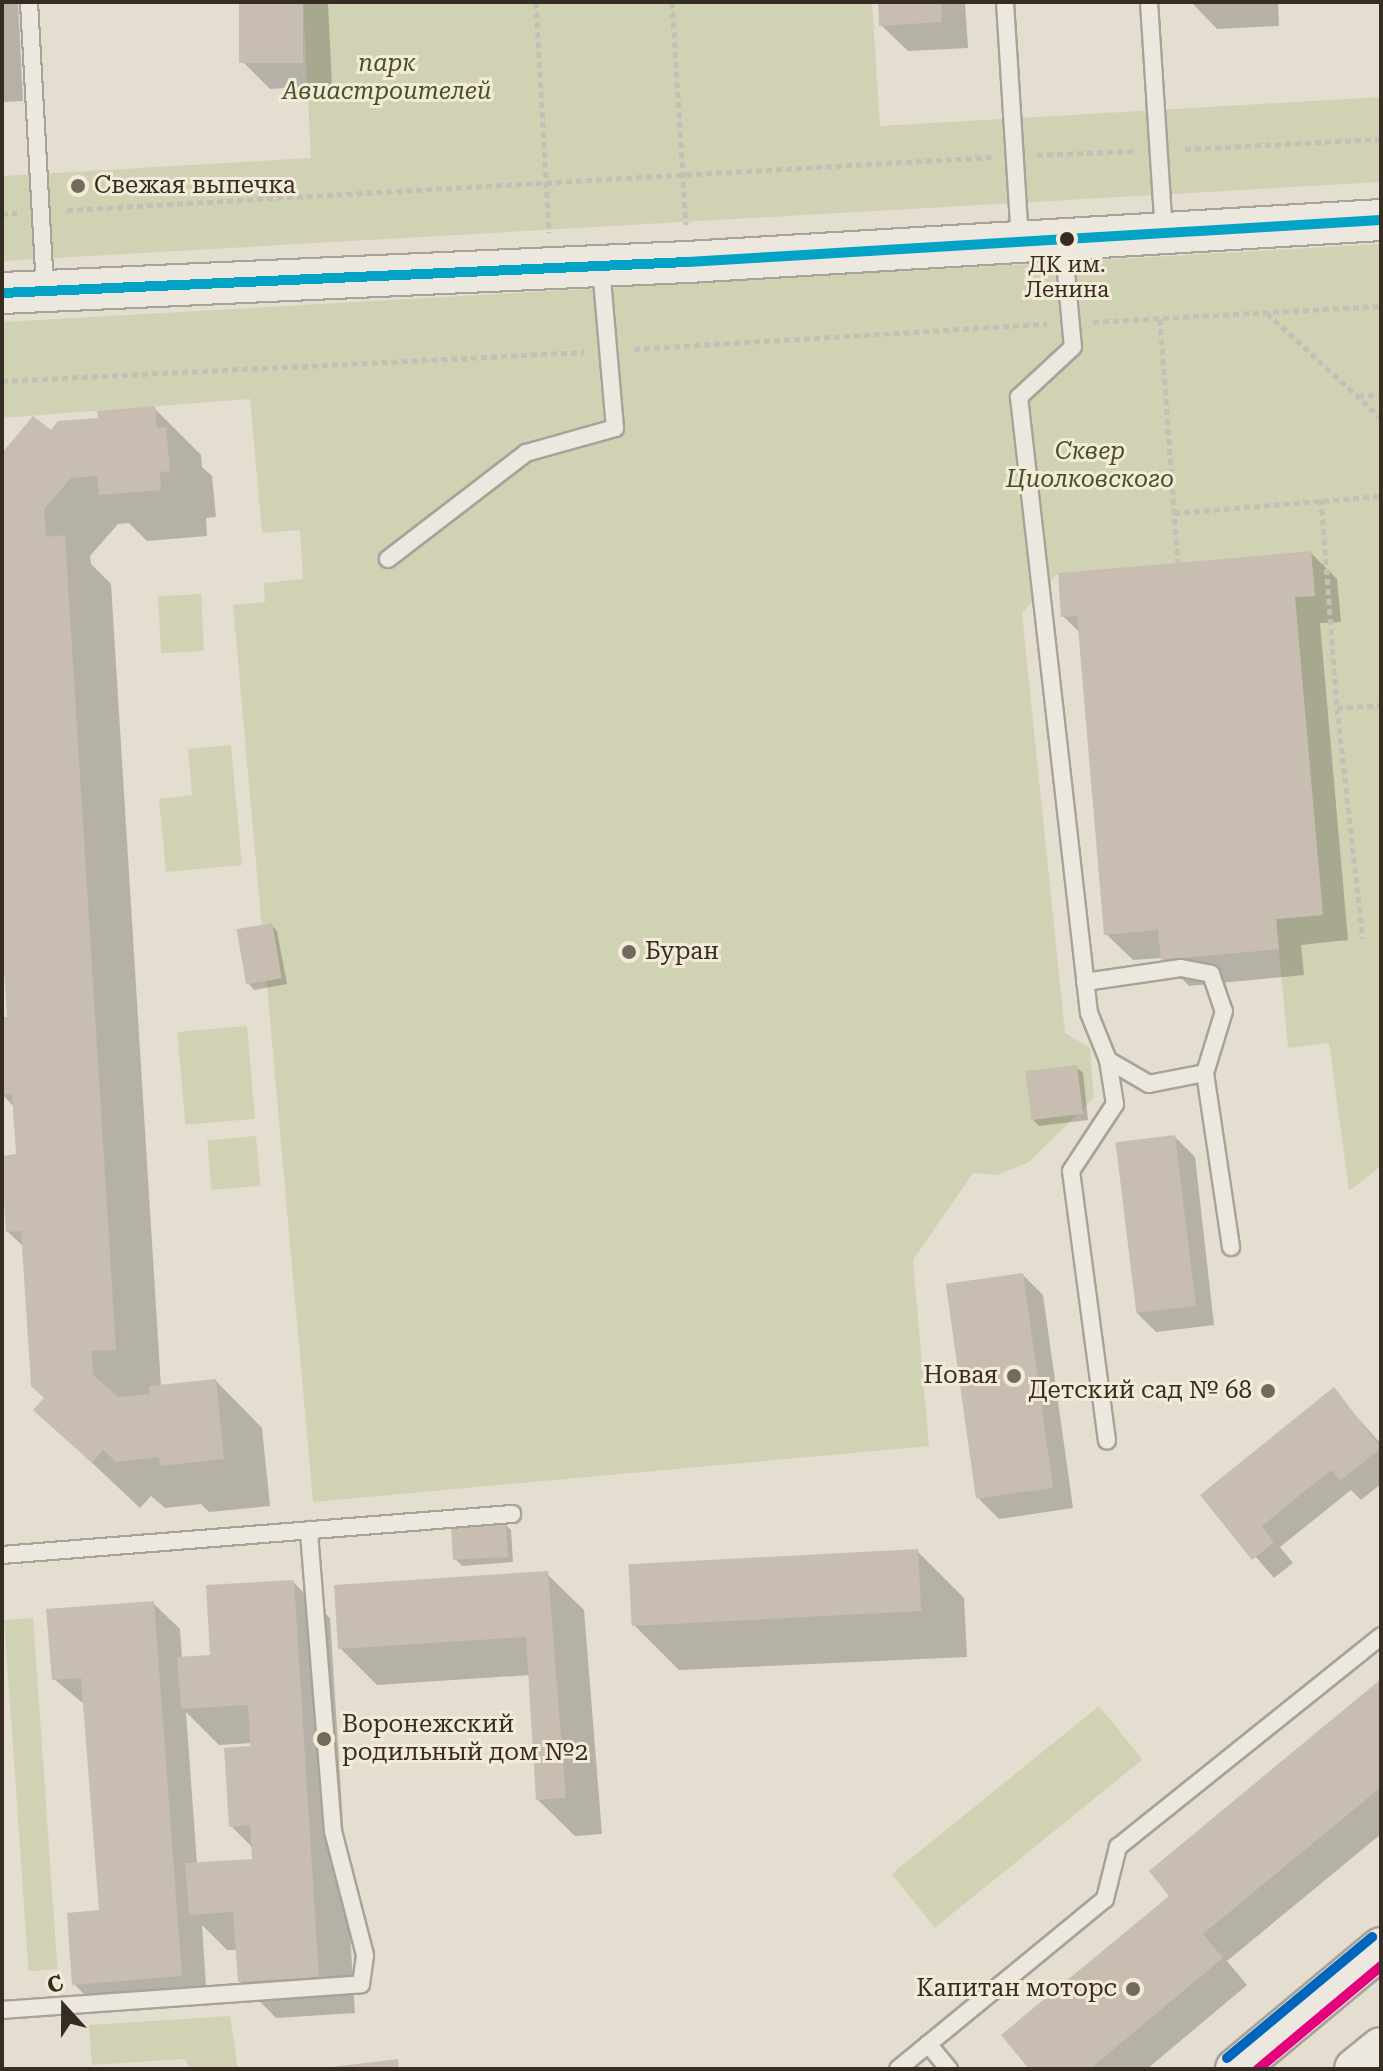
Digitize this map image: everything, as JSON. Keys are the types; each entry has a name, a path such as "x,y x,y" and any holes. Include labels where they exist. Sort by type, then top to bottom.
{"street":[{"path":"2,293 688,262 1381,220"},
{"path":"1236,2069 1381,1948"},
{"path":"1355,2069 1381,2048"}],"lane":[{"path":"29,2 45,291"},
{"path":"1005,2 1020,241"},
{"path":"1149,2 1164,233"},
{"path":"1063,239 1073,347 1019,397 1089,1013 1108,1060 1115,1104 1071,1171 1107,1441"},
{"path":"388,559 526,453 615,428 601,265"},
{"path":"1085,982 1181,968 1211,974 1224,1011 1205,1073 1231,1247"},
{"path":"1108,1060 1149,1084 1205,1073"},
{"path":"2,1555 512,1514"},
{"path":"2,2010 361,1984 365,1955 333,1831 309,1530"},
{"path":"898,2069 1105,1899 1118,1847 1381,1636"},
{"path":"928,2044 949,2069"}],"path":[{"path":"536,2 544,181 553,268"},
{"path":"672,2 688,262"},
{"path":"2,214 544,181 1381,139"},
{"path":"2,381 1381,306"},
{"path":"1266,313 1381,418"},
{"path":"1160,319 1178,563"},
{"path":"1357,396 1381,394"},
{"path":"1174,513 1381,496"},
{"path":"1321,499 1337,708 1363,939"},
{"path":"1337,708 1381,705"}],"green space":[{"name":"парк Авиастроителей","path":"303,2 872,2 880,126 1381,97 1381,182 2,261 2,176 311,158"},
{"name":"Буран","path":"1381,244 1381,1166 1349,1191 1329,1043 1288,1048 1276,919 1322,915 1295,597 1315,596 1311,551 1058,573 1022,613 1065,1033 1090,1048 1094,1098 1029,1162 998,1175 973,1173 913,1260 929,1446 313,1502 233,605 265,602 264,583 303,579 300,530 262,533 250,399 2,418 2,322"},
{"path":"201,594 204,651 161,653 158,596"},
{"path":"231,745 242,865 166,872 159,799 192,795 188,749"},
{"path":"247,1026 255,1119 185,1125 177,1032"},
{"path":"256,1136 260,1186 212,1190 207,1140"},
{"path":"33,1618 58,1969 29,1971 4,1620"},
{"path":"1099,1706 1142,1760 935,1928 892,1874"},
{"path":"230,2016 238,2069 191,2069 184,2059 92,2065 89,2025"}],"building":[{"path":"239,2 303,2 303,63 239,63"},
{"path":"878,2 941,2 942,22 879,26"},
{"path":"155,406 157,428 166,427 170,471 160,472 161,490 99,495 97,476 71,478 44,509 46,537 65,535 116,1350 92,1351 93,1375 118,1397 150,1394 149,1386 216,1379 224,1459 160,1466 159,1457 116,1462 103,1450 92,1463 33,1410 44,1398 31,1386 21,1231 6,1232 2,1168 2,1156 16,1154 12,1094 2,1094 2,1017 7,1017 2,936 2,453 33,416 51,430 58,421 98,418 97,411"},
{"path":"1311,551 1315,596 1295,597 1323,915 1276,919 1279,949 1161,960 1158,930 1104,935 1077,616 1061,617 1058,573"},
{"path":"272,923 282,978 246,984 237,929"},
{"path":"1077,1065 1083,1114 1031,1120 1025,1071"},
{"path":"1175,1135 1196,1306 1136,1313 1115,1142"},
{"path":"1023,1273 1053,1488 976,1499 946,1284"},
{"path":"1334,1387 1381,1448 1340,1481 1331,1470 1262,1526 1274,1542 1252,1560 1200,1495"},
{"path":"506,1522 508,1557 453,1560 451,1525"},
{"path":"918,1549 921,1611 632,1626 628,1564"},
{"path":"548,1571 566,1798 536,1800 526,1637 338,1649 334,1585"},
{"path":"294,1580 319,1977 238,1982 233,1912 189,1915 185,1863 252,1859 250,1825 229,1827 224,1748 250,1746 248,1705 181,1709 177,1657 210,1655 206,1585"},
{"path":"154,1601 182,1976 72,1985 67,1913 99,1910 81,1678 52,1680 46,1609"},
{"path":"1381,1679 1381,1787 1203,1934 1223,1958 1090,2069 1029,2069 1001,2035 1169,1896 1149,1871"},
{"path":"398,2059 399,2069 332,2069 332,2067"}],"transit line":[{"path":"2,293 688,262 1381,220"},
{"path":"1227,2058 1372,1937"},
{"path":"1258,2069 1381,1966"}],"place":[{"name":"Свежая выпечка","path":"78,186"},
{"name":"ДК им. Ленина","path":"1067,239"},
{"name":"Буран","path":"629,952"},
{"name":"Новая","path":"1014,1376"},
{"name":"Детский сад № 68","path":"1268,1391"},
{"name":"Воронежский родильный дом №2","path":"324,1739"},
{"name":"Капитан моторс","path":"1133,1989"}],"park label":[{"name":"Сквер Циолковского","path":"1090,466"}]}
